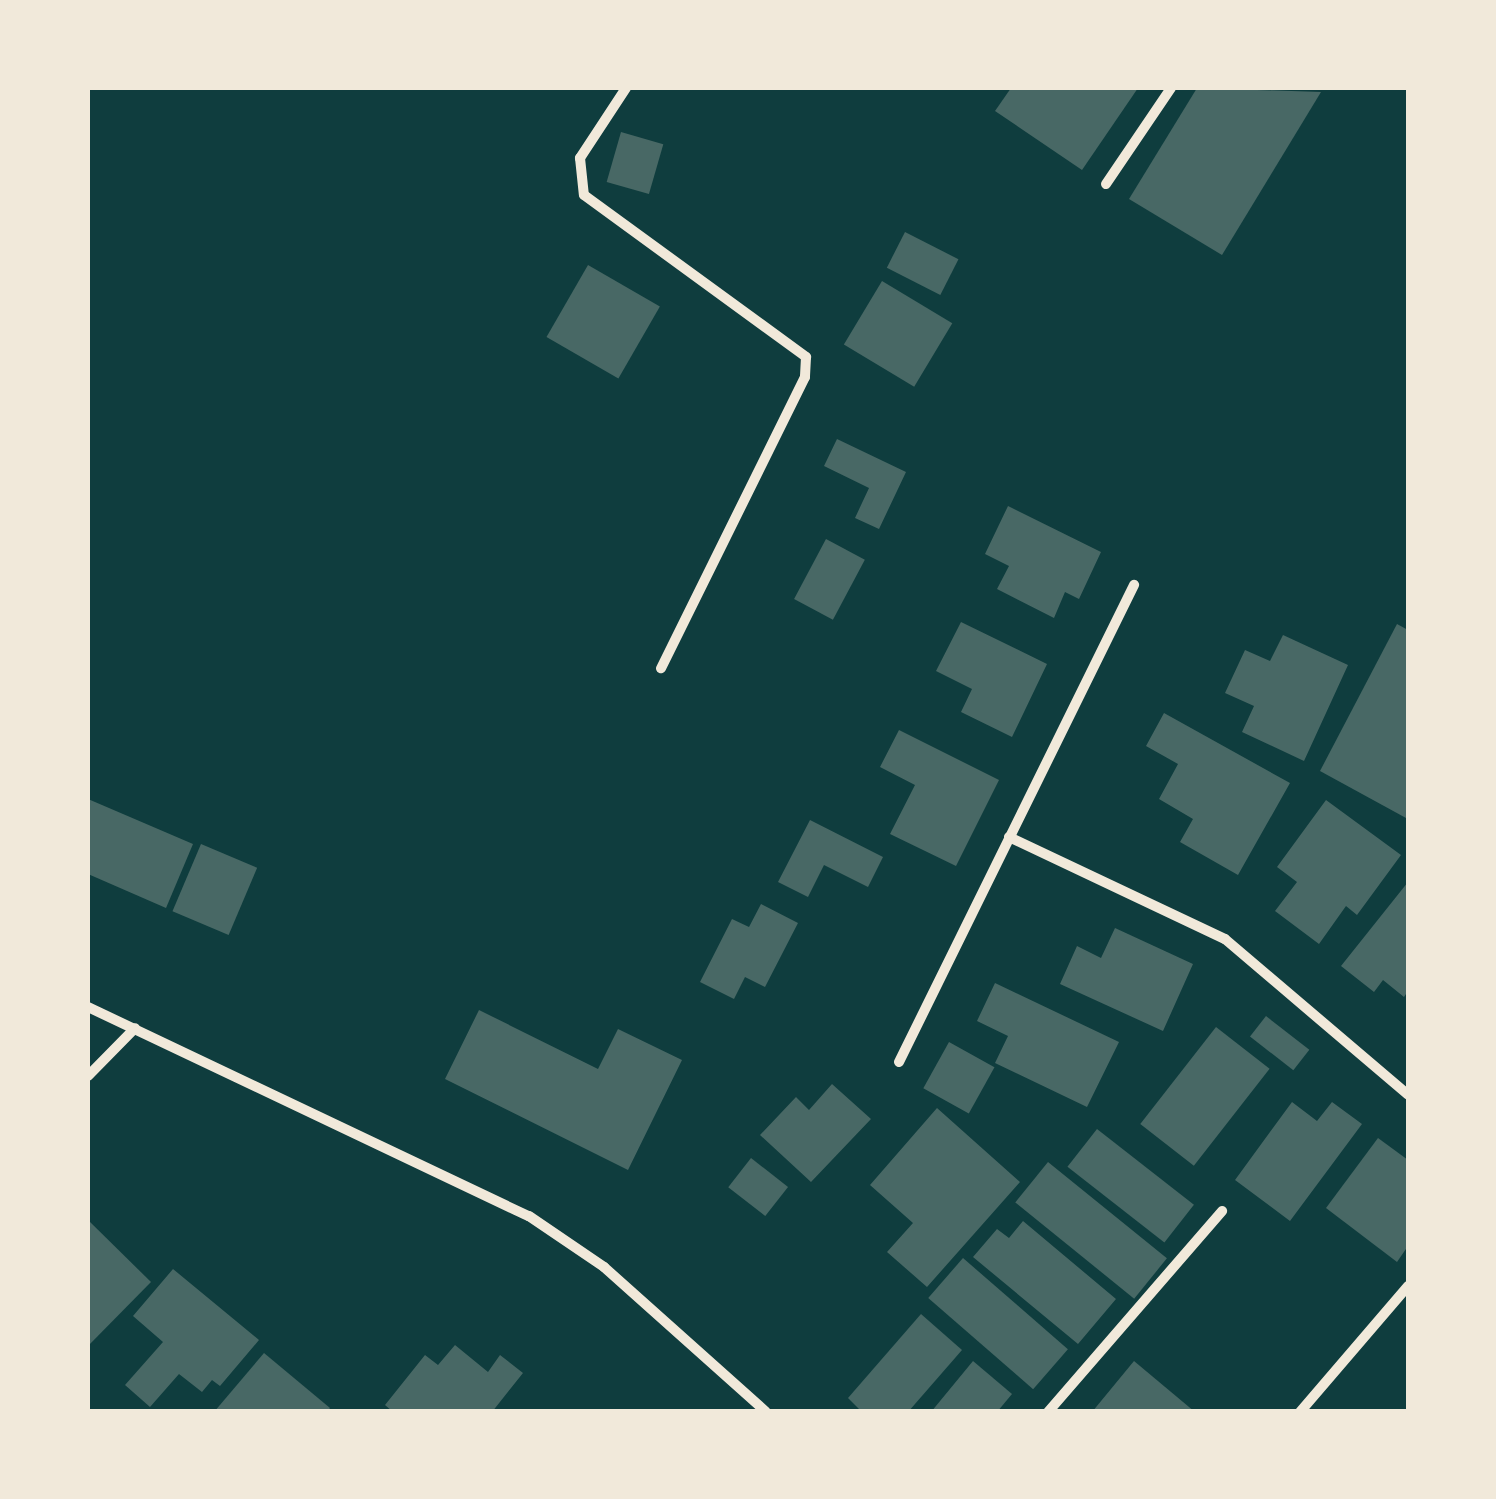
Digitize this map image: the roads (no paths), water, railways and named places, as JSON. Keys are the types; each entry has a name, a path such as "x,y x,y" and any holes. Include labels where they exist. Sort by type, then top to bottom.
{"street":[{"path":"626,88 580,158 584,195 806,357 805,378 661,668"},
{"path":"1106,184 1171,88"},
{"path":"900,1062 1134,585"},
{"path":"1010,837 1225,939 1408,1095"},
{"path":"88,1007 528,1216 604,1268 766,1412"},
{"path":"88,1076 134,1028"},
{"path":"1048,1412 1222,1211"},
{"path":"1300,1412 1408,1286"}]}
